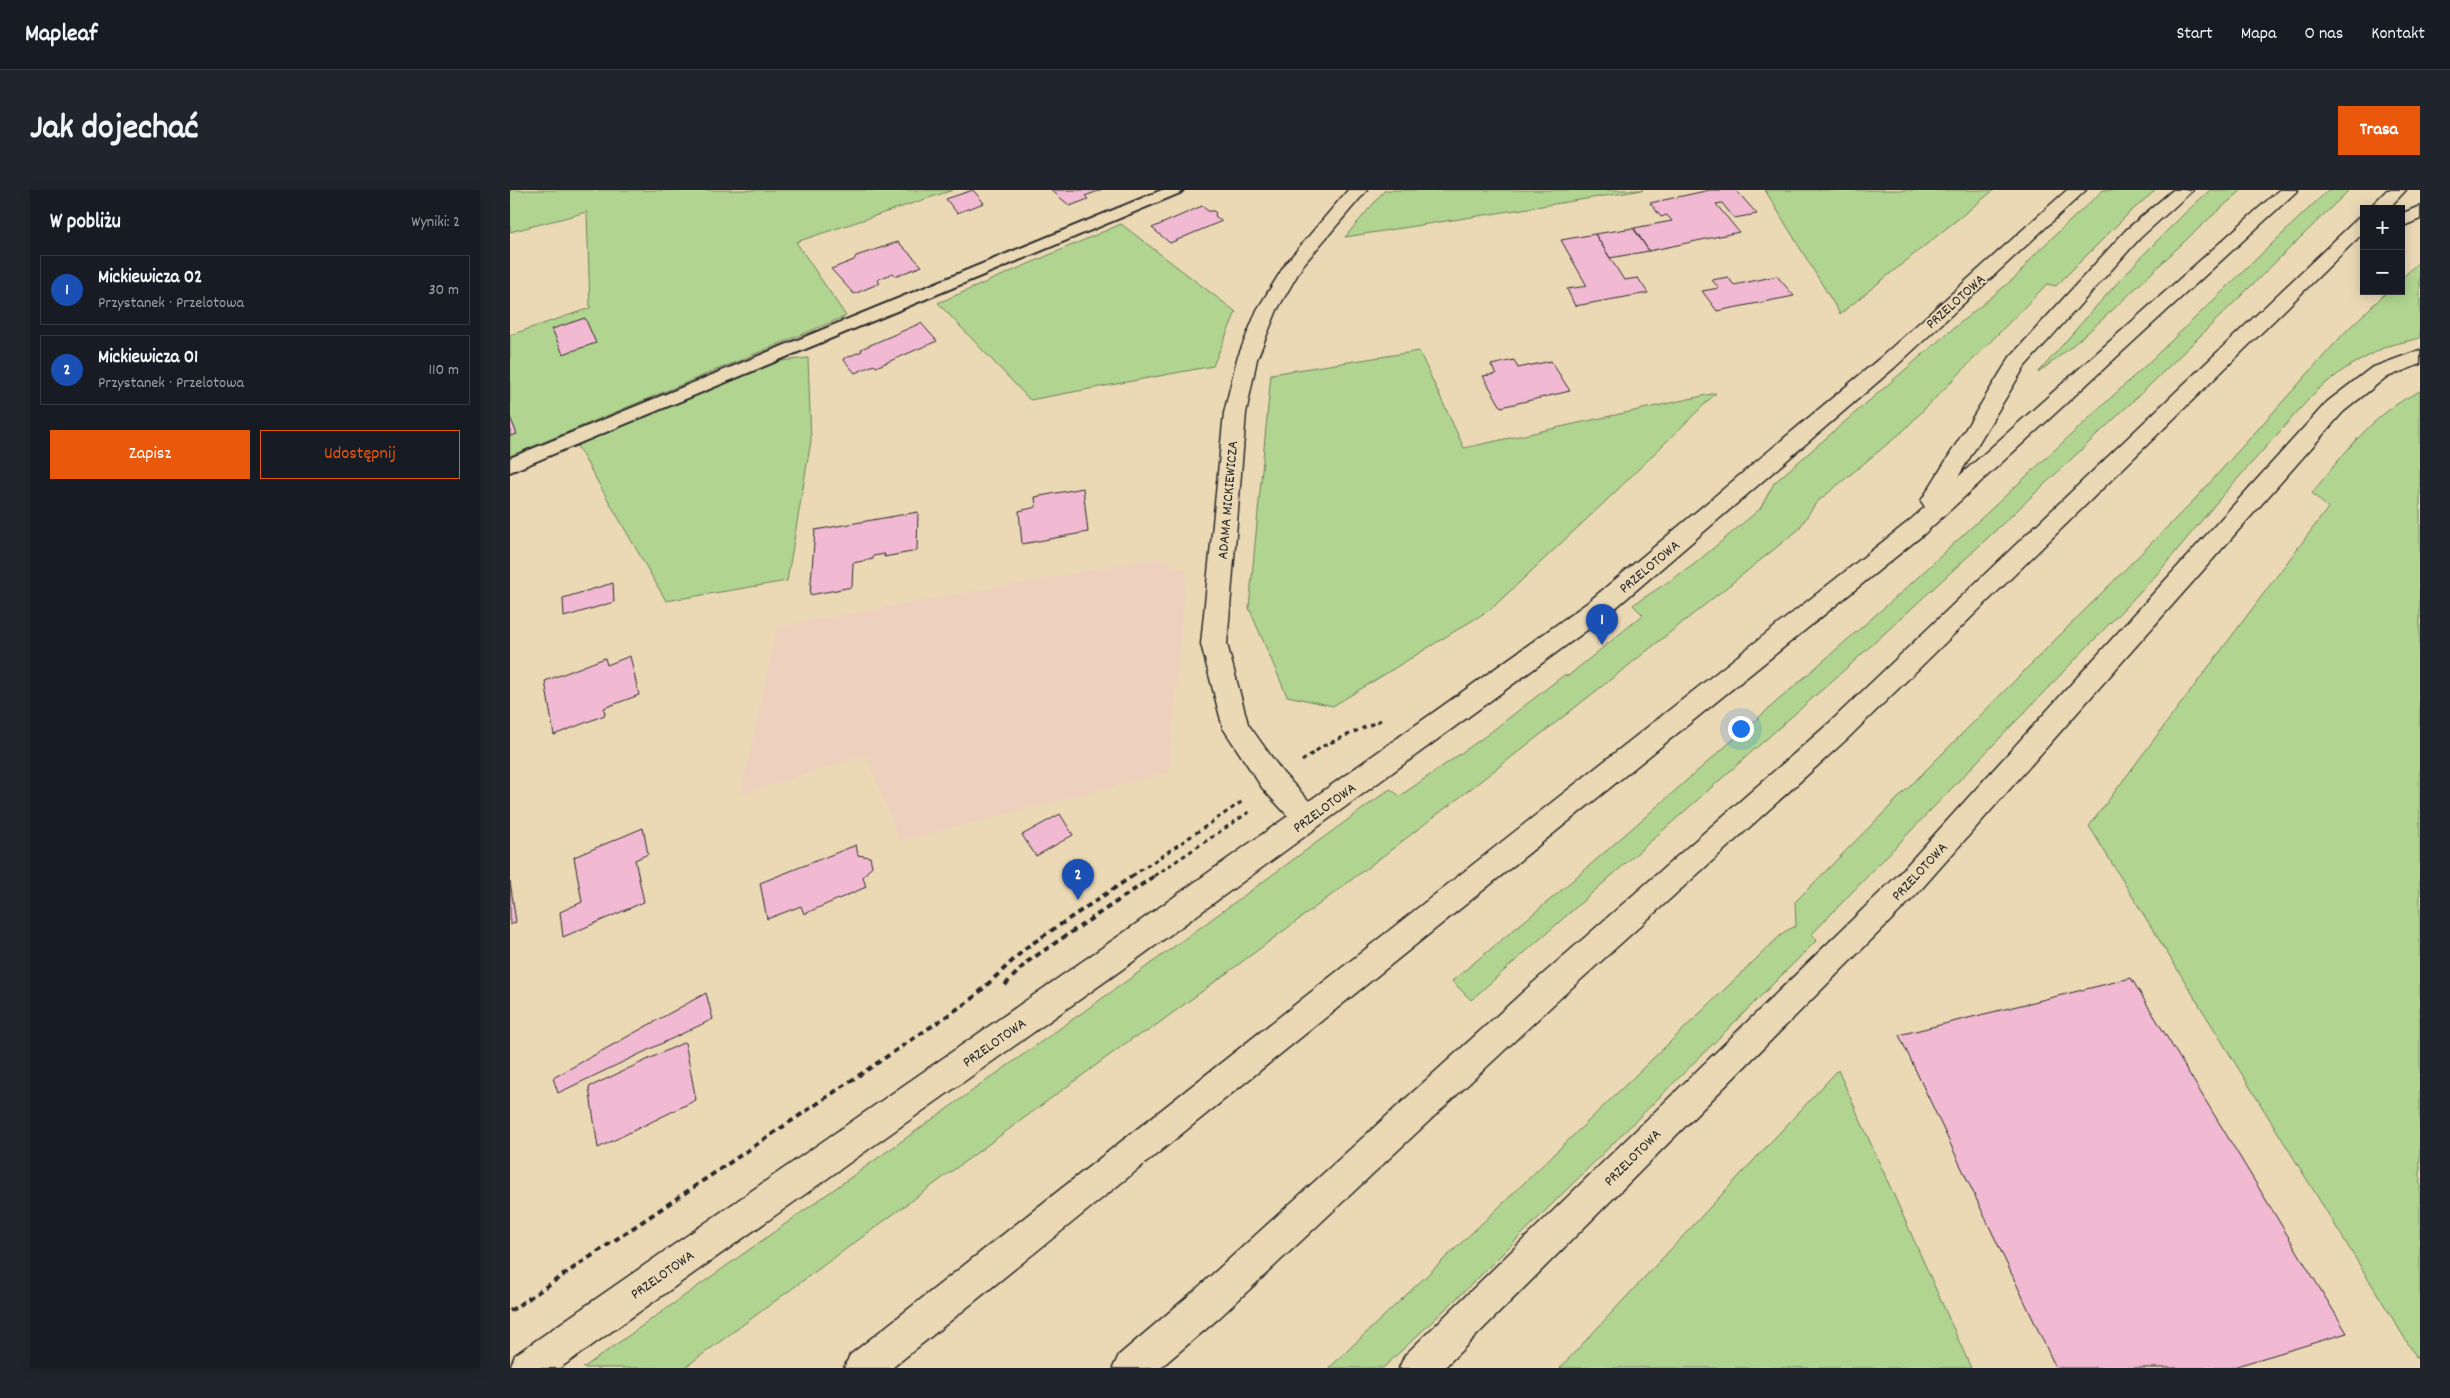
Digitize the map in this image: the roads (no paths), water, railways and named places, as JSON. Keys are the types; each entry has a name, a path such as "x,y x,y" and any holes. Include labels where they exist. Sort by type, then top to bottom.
{"main road":[{"name":"ADAMA MICKIEWICZA","path":"1308,818 1273,781 1236,728 1214,644 1235,413 1247,359 1267,310 1295,263 1358,190"},
{"name":"PRZELOTOWA","path":"528,1368 1130,946 1596,610 1888,363 2076,190"},
{"path":"1916,528 2016,362 2133,234 2184,190"},
{"path":"863,1368 1916,528 2289,190"},
{"path":"2382,205 2396,190"},
{"path":"2405,220 2420,211"},
{"path":"1132,1368 1206,1305 1545,992 1837,732 2360,226"},
{"path":"2320,266 2360,244"},
{"name":"PRZELOTOWA","path":"1418,1368 1907,885 2335,407 2378,373 2414,360"}],"lane":[{"path":"510,465 1175,190"}],"place":[{"name":"Mickiewicza 02","path":"1602,645"},
{"name":"Mickiewicza 01","path":"1078,900"}]}
